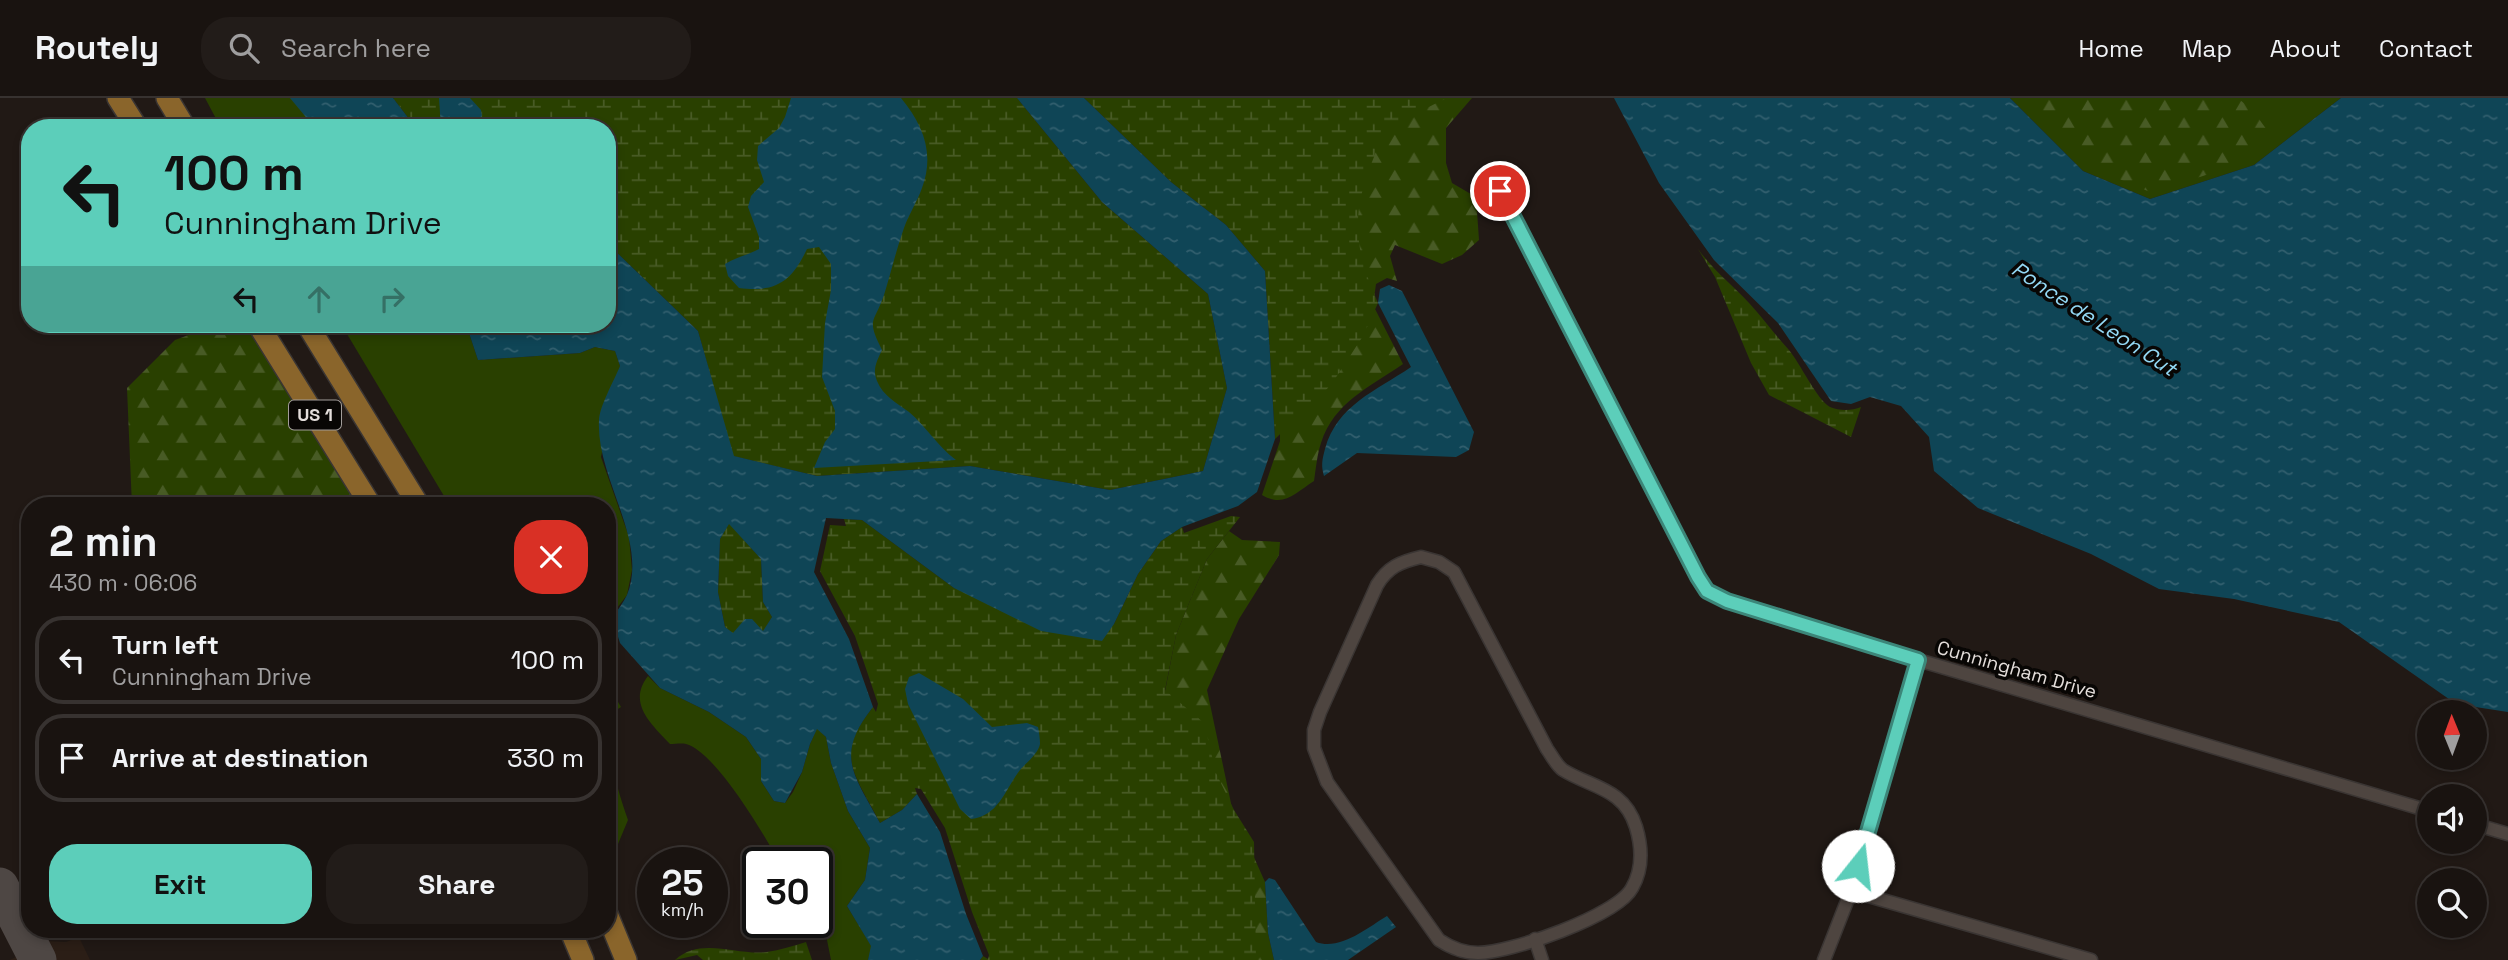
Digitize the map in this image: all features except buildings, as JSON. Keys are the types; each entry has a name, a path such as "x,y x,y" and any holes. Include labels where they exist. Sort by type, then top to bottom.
{"main road":[{"path":"118,98 131,119"},
{"path":"167,98 180,119"},
{"name":"US 1","path":"264,333 365,497"},
{"name":"US 1","path":"313,333 413,497"},
{"path":"616,936 626,960"},
{"path":"574,938 583,960"}],"street":[{"name":"Cunningham Drive","path":"1500,191 1707,591 1727,601 1918,660 2417,807"},
{"path":"1420,557 1438,562 1454,572 1547,749 1562,769 1602,788 1623,802 1635,824 1641,846 1640,870 1632,890 1618,904 1596,917 1535,939 1510,954 1465,952 1451,948 1439,940 1327,782 1314,748 1314,730 1320,712 1377,585 1385,571 1403,561 1420,557"},
{"path":"1824,960 1851,891 1918,660"},
{"path":"2487,828 2508,834"},
{"path":"1851,891 2091,960"},
{"path":"1535,939 1542,960"}],"shaded area":[{"path":"79,938 90,960 10,960 46,941 66,942"}],"green space":[{"path":"205,98 292,98 309,119 216,119"},
{"path":"393,98 1017,98 1102,202 1208,294 1227,388 1203,471 1110,490 970,466 817,476 733,456 698,331 616,252 616,119 409,119"},
{"path":"1084,98 1447,98 1404,120 1382,137 1365,182 1358,217 1360,250 1378,303 1363,336 1331,385 1275,439 1265,271 1226,225 1171,182"},
{"path":"1437,98 1472,98 1446,128 1446,163 1452,183 1476,197 1479,240 1462,255 1442,264 1395,245 1390,256 1397,281 1387,278 1376,284 1373,305 1403,364 1354,397 1335,417 1321,443 1314,481 1289,497 1270,499 1262,495 1280,441 1280,426 1325,165"},
{"path":"2010,98 2341,98 2254,165 2150,199 2083,171"},
{"path":"2021,98 2237,98 2251,108 2272,137 2253,155 2236,163 2150,192 2086,165"},
{"path":"1698,249 1789,350 1825,403 1841,410 1861,407 1851,437 1769,395 1751,363 1715,277"},
{"path":"194,333 251,333 357,497 132,497 127,388 175,340"},
{"path":"346,333 469,333 478,360 580,353 595,347 615,351 620,366 601,457 615,497 445,497"},
{"path":"616,500 629,537 632,570 627,595 616,609"},
{"path":"1231,516 1240,517 1207,559 1176,635 1165,690 1204,723 1216,773 1254,842 1256,960 980,960 983,956 988,959 989,955 945,828 921,789 915,788 917,794 902,810 880,823 856,778 851,752 854,739 873,707 876,712 878,704 855,636 820,571 830,525 846,526 844,519 862,520 954,588 1114,624 1138,574 1161,541 1182,527 1184,533"},
{"path":"729,523 761,559 763,602 772,617 763,632 745,620 733,634 725,627 718,592 720,539"},
{"path":"1229,531 1242,540 1280,542 1279,555 1239,619 1207,690 1232,808 1265,882 1268,933 1274,960 1213,960 1163,702 1176,635 1207,559"},
{"path":"648,676 660,688 709,712 746,737 761,759 761,781 774,801 785,803 793,792 817,728 826,737 831,763 848,811 870,848 865,880 847,906 872,947 868,960 831,960 827,938 833,938 833,847 771,847 738,796 711,762 698,750 686,744 670,744 649,721 641,704 642,686"},
{"path":"616,780 628,820 616,846"},
{"path":"806,942 812,960 703,960 697,955 675,960 696,949 720,948 756,953"}],"water":[{"path":"290,98 393,98 409,119 308,119"},
{"path":"439,98 470,98 481,110 482,116 479,119 440,119"},
{"path":"791,98 901,98 921,129 927,151 926,175 904,228 884,295 873,321 874,332 882,350 875,373 887,395 909,412 956,460 814,468 825,442 835,429 835,411 822,377 831,264 819,247 807,249 789,277 773,286 752,289 739,288 728,276 725,264 759,249 759,237 748,207 751,196 764,182 757,160 758,146 779,128"},
{"path":"1017,98 1084,98 1171,182 1226,225 1265,271 1275,439 1257,492 1238,506 1182,527 1161,541 1138,574 1114,624 1102,641 1041,631 954,588 862,520 826,518 814,572 849,639 873,707 854,739 851,752 856,778 880,823 902,810 917,794 940,832 966,914 983,956 980,960 868,960 871,946 847,906 865,880 870,848 848,811 831,763 826,737 817,729 802,772 785,803 774,801 761,781 761,759 746,737 709,712 660,688 620,643 616,630 616,612 627,595 632,574 631,553 627,531 605,465 599,421 604,401 620,366 615,351 595,347 580,353 478,360 469,333 616,333 616,252 698,331 734,456 817,476 970,466 1110,490 1203,471 1227,388 1208,294 1102,202","holes":["729,524 761,559 763,602 772,617 763,631 752,619 745,619 733,633 725,627 718,592 720,539"]},
{"name":"Ponce de Leon Cut","path":"1614,98 2010,98 2083,171 2150,199 2254,165 2341,98 2508,98 2508,712 2487,709 2487,700 2450,700 2339,622 2234,599 2159,589 2091,554 1978,508 1934,471 1929,437 1901,406 1870,397 1851,404 1831,401 1778,323 1714,260 1659,183"},
{"path":"1389,285 1402,291 1474,432 1469,450 1456,457 1357,453 1324,476 1322,463 1325,449 1339,421 1359,400 1411,367 1378,303 1380,289"},
{"path":"919,673 963,699 992,727 1027,723 1038,727 1040,744 1037,751 1020,770 995,807 981,817 971,819 960,809 908,704 905,689 909,677"},
{"path":"1269,878 1275,880 1316,942 1325,944 1344,941 1387,916 1396,927 1348,960 1274,960 1268,933 1265,882"}],"taxiway":[{"path":"0,886 21,927"},
{"path":"27,938 38,960"}],"route":[{"path":"1500,191 1707,591 1727,601 1918,660 1858,866"}]}
